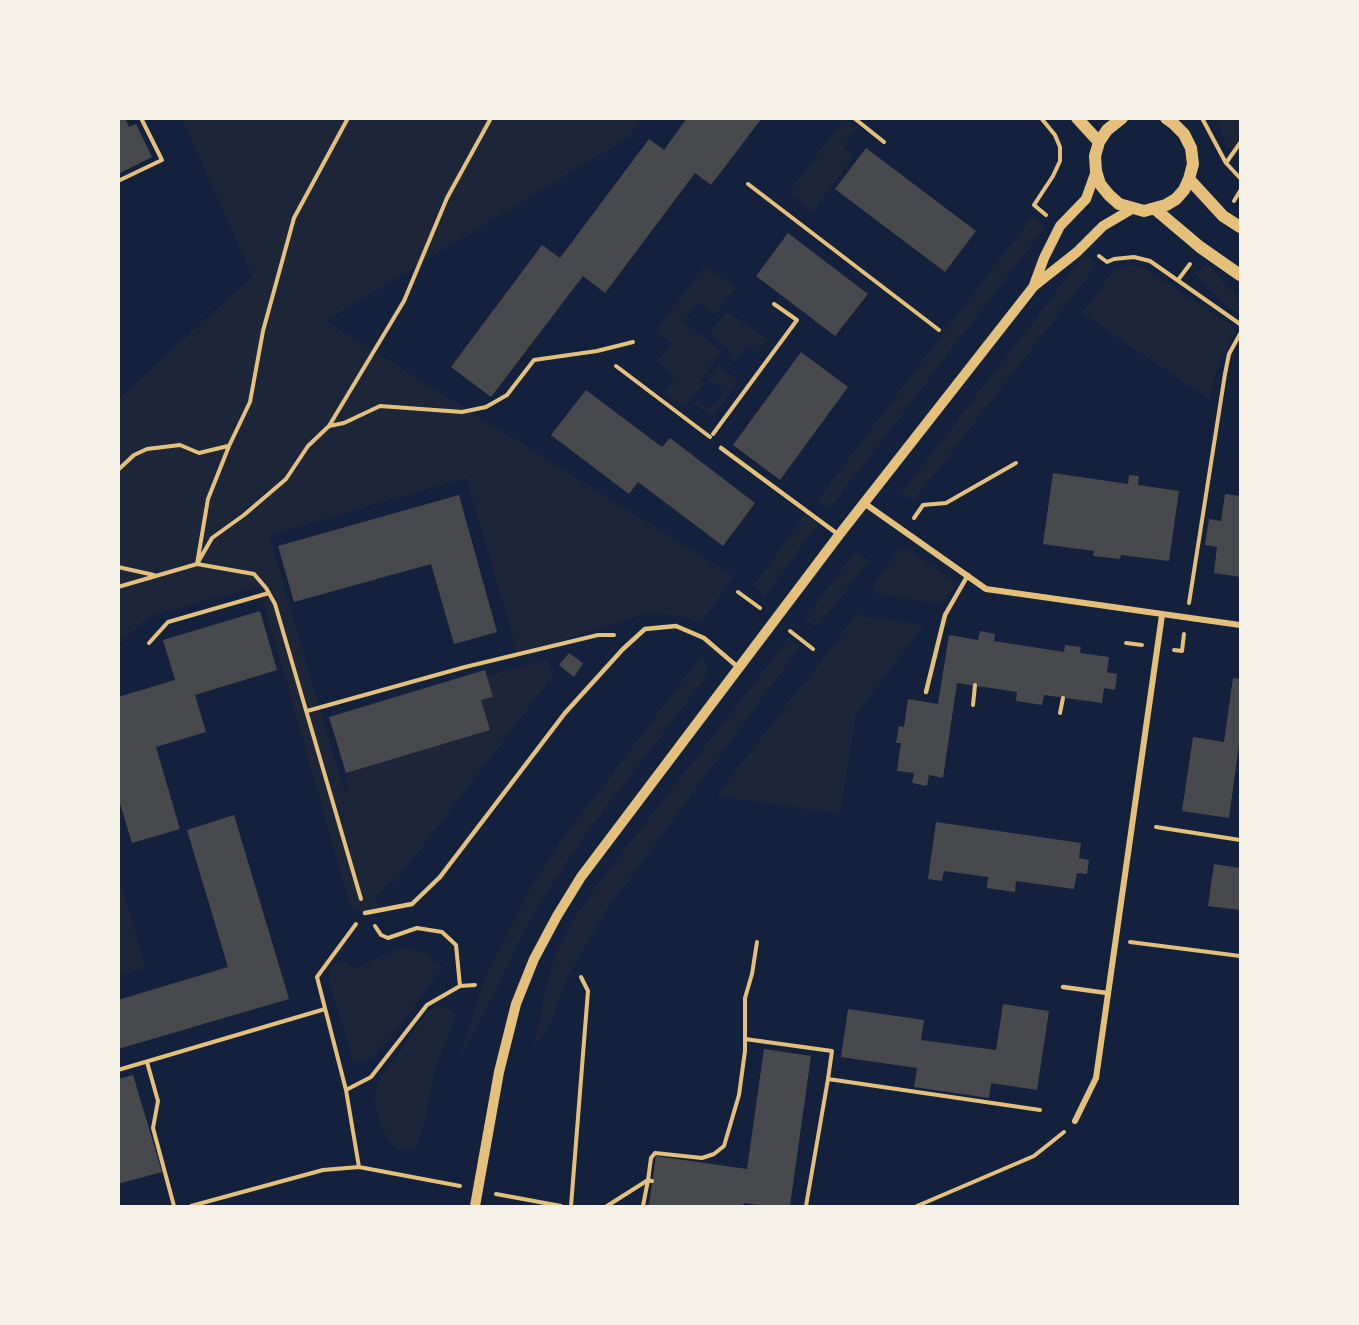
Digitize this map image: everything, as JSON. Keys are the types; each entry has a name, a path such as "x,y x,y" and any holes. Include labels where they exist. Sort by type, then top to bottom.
{"main road":[{"path":"1077,118 1100,142"},
{"path":"1122,118 1107,130 1100,142 1095,156 1096,171 1101,184 1119,204 1144,211 1166,205 1176,198 1184,190 1189,179 1192,164 1191,148 1184,134 1166,118"},
{"path":"1189,179 1223,216 1240,227"},
{"path":"1155,209 1200,248 1240,275"}],"street":[{"path":"1034,286 1044,258 1060,226 1086,199 1096,171"},
{"path":"475,1206 499,1072 516,1004 534,959 581,877 839,535 1034,286 1077,252 1103,226 1132,209"},
{"path":"864,503 986,589 1240,625"},
{"path":"1075,1121 1096,1078 1162,615"}],"lane":[{"path":"722,448 839,535"},
{"path":"926,692 945,615 968,575"},
{"path":"365,913 412,904 440,877 565,713 623,649 645,629 676,626 704,638 739,668"},
{"path":"1063,987 1107,993"}],"path":[{"path":"118,181 162,160 141,118"},
{"path":"197,564 208,499 250,402 263,331 294,218 348,118"},
{"path":"197,564 212,538 244,515 286,478 308,446 329,426 404,302 447,198 490,118"},
{"path":"855,118 884,142"},
{"path":"1202,118 1226,163 1240,178"},
{"path":"1034,205 1060,161 1060,147 1045,120"},
{"path":"1226,163 1240,143"},
{"path":"748,184 939,330"},
{"path":"1107,262 1134,257 1150,261 1240,324"},
{"path":"616,366 710,438 797,320 774,304"},
{"path":"1192,584 1225,374 1229,354 1240,334"},
{"path":"329,426 344,423 380,406 462,412 486,407 507,395 534,360 597,351 633,342"},
{"path":"118,470 134,455 147,449 180,445 198,453 229,446"},
{"path":"923,505 946,503 1016,463"},
{"path":"118,587 197,564 254,574 275,604 365,913 381,935 388,938 417,928 442,932 456,945 460,986"},
{"path":"118,567 155,575"},
{"path":"149,643 168,621 269,593"},
{"path":"307,711 465,667 598,635 615,635 645,629"},
{"path":"972,705 975,685"},
{"path":"1060,713 1063,698"},
{"path":"1156,827 1240,840"},
{"path":"358,1167 346,1090 317,977 365,913"},
{"path":"1115,940 1240,956"},
{"path":"643,1206 650,1180 651,1158 655,1153 702,1158 714,1154 724,1146 739,1095 745,1039 745,999 757,942"},
{"path":"571,1206 588,991 581,977"},
{"path":"346,1090 371,1077 427,1005 460,986 475,985"},
{"path":"118,1070 325,1009"},
{"path":"745,1039 832,1051 806,1206"},
{"path":"147,1062 158,1101 153,1128 174,1206"},
{"path":"828,1079 1040,1110"},
{"path":"917,1206 1034,1156 1075,1121"},
{"path":"191,1206 323,1170 358,1167 471,1189"},
{"path":"607,1206 650,1180"},
{"path":"494,1193 561,1206"}],"shaded area":[{"path":"182,119 642,119 629,137 326,321 735,577 701,623 678,616 648,613 518,654 466,478 269,535 344,791 349,790 346,773 490,730 481,700 493,697 487,676 547,659 553,676 398,879 394,883 391,881 376,898 381,910 365,913 350,906 259,586 150,616 119,644 119,398 252,276"},
{"path":"844,119 858,127 843,147 854,156 813,212 788,193"},
{"path":"1215,119 1240,119 1240,157 1227,146"},
{"path":"1032,216 1046,226 830,509 817,500"},
{"path":"1084,255 1097,265 914,501 901,493"},
{"path":"1207,263 1240,301 1240,315 1216,296 1195,273"},
{"path":"1131,264 1142,267 1230,324 1235,332 1217,367 1209,400 1082,313 1114,270"},
{"path":"705,265 736,288 715,315 698,303 683,322 722,351 701,379 705,383 685,408 664,392 675,376 657,362 671,344 655,331"},
{"path":"727,311 768,339 757,353 747,346 731,366 729,365 733,360 727,355 730,351 709,334"},
{"path":"718,365 739,382 712,417 695,404 698,400 710,409 724,391 708,379"},
{"path":"806,513 819,523 766,596 753,586"},
{"path":"904,547 957,583 941,604 877,594 874,590 874,584 897,551"},
{"path":"856,551 869,561 817,628 804,618"},
{"path":"856,615 924,625 856,715 840,814 716,796"},
{"path":"789,638 800,647 608,909 567,978 549,1027 534,1047 546,986 556,953 571,923 597,885"},
{"path":"702,655 708,671 703,681 590,829 545,895 457,1066 483,982 531,887 556,847"},
{"path":"118,874 146,968 119,976 118,976"},
{"path":"401,947 426,952 443,967 400,1026 374,1056 364,1062 353,1061 328,978 330,966 342,960 355,969"},
{"path":"435,1007 445,1007 454,1011 456,1017 435,1069 424,1126 416,1148 396,1149 388,1140 379,1119 375,1101 377,1083 421,1021"}],"building":[{"path":"118,118 125,118 129,127 136,124 152,157 118,174"},
{"path":"687,118 762,118 711,185 695,173 605,293 583,276 491,397 451,367 542,245 560,258 649,139 664,150"},
{"path":"866,148 976,231 945,272 835,189"},
{"path":"788,233 868,294 835,336 756,276"},
{"path":"801,352 848,387 780,480 733,445"},
{"path":"586,390 662,447 670,438 755,503 723,546 638,482 629,494 551,435"},
{"path":"1053,473 1128,484 1129,475 1139,476 1138,485 1179,491 1169,561 1121,555 1120,559 1093,556 1094,551 1043,544"},
{"path":"1225,494 1240,496 1240,577 1214,573 1217,547 1205,545 1209,519 1221,521"},
{"path":"459,495 497,632 454,644 431,564 294,602 278,546"},
{"path":"260,611 277,670 195,695 206,732 156,747 180,829 132,843 118,797 118,697 175,680 163,640"},
{"path":"980,631 995,634 994,641 1064,652 1065,645 1081,647 1080,653 1109,657 1107,672 1117,674 1115,690 1104,688 1102,703 1044,695 1042,705 1016,701 1017,692 957,683 943,778 929,775 927,786 912,783 914,773 897,771 901,743 896,743 899,726 904,727 908,699 938,704 949,635 978,640"},
{"path":"569,653 583,663 574,677 559,665"},
{"path":"485,670 493,697 481,700 490,730 346,773 329,717"},
{"path":"1233,678 1240,679 1240,737 1229,818 1182,811 1193,737 1224,742"},
{"path":"234,815 289,999 118,1049 118,1000 228,967 187,830"},
{"path":"936,822 1081,843 1079,858 1089,860 1087,874 1077,873 1074,889 1016,881 1015,892 987,888 988,877 944,871 942,881 928,879"},
{"path":"1214,864 1240,868 1240,910 1208,906"},
{"path":"1003,1004 1049,1011 1037,1090 991,1083 989,1098 914,1087 917,1068 841,1057 848,1009 924,1020 921,1040 996,1050"},
{"path":"764,1049 811,1056 790,1206 744,1203 743,1206 649,1205 656,1156 747,1169"},
{"path":"133,1075 162,1172 118,1184 118,1079"}]}
